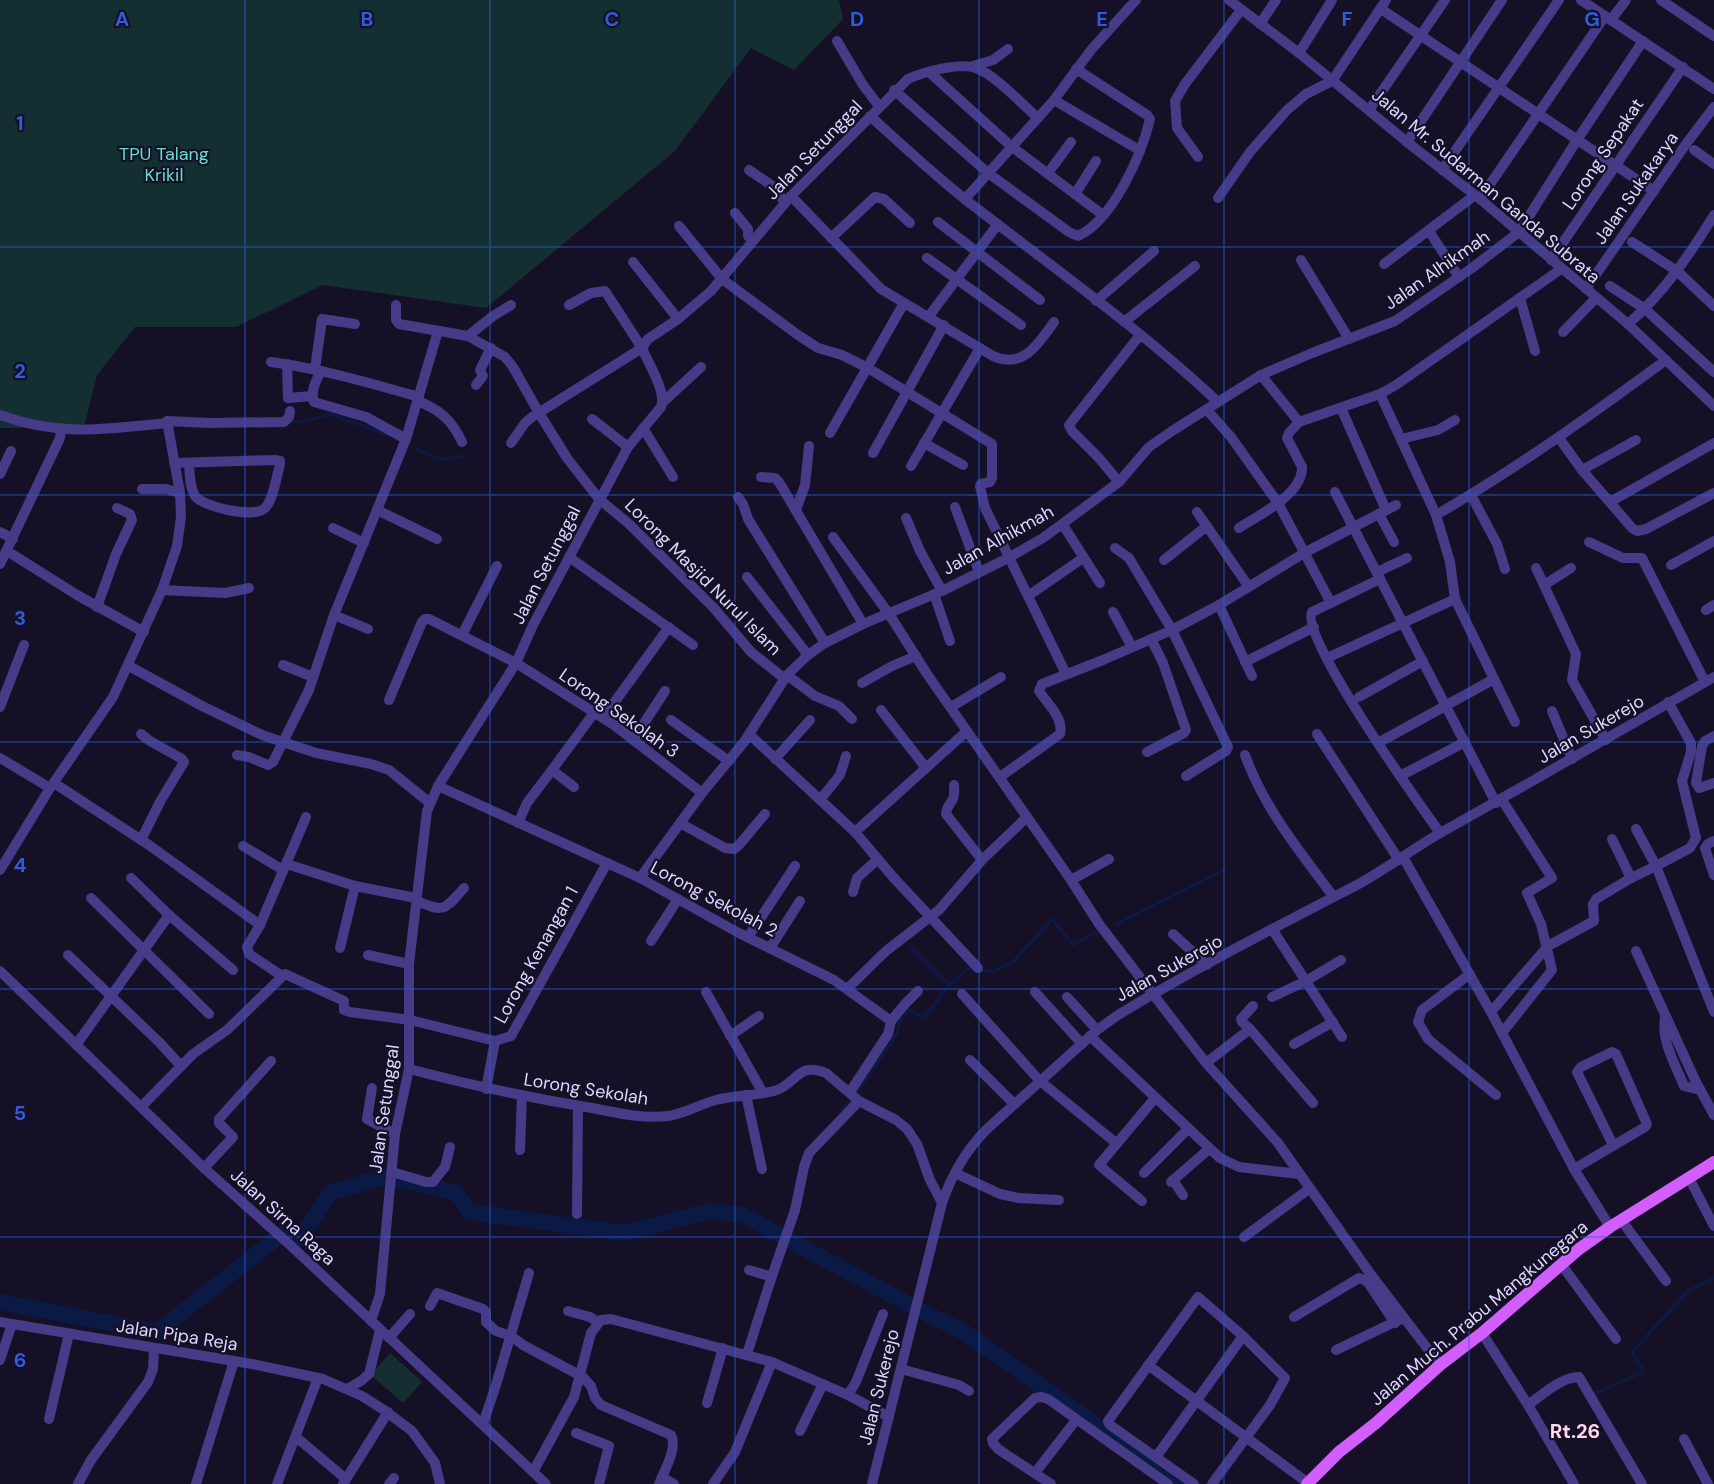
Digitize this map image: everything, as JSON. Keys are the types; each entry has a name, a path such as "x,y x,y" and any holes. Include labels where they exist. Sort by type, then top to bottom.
{"main road":[{"name":"Jalan Much. Prabu Mangkunegara","path":"1308,1484 1339,1452 1561,1264 1610,1227 1714,1162"}],"street":[{"path":"964,199 1054,100 1076,69 1136,0"},
{"name":"Jalan Mr. Sudarman Ganda Subrata","path":"1229,0 1299,53 1478,197 1628,324 1714,406"},
{"path":"1260,24 1276,0"},
{"path":"1299,53 1332,0"},
{"path":"1369,110 1445,0"},
{"path":"1407,142 1502,0"},
{"path":"1442,170 1559,0"},
{"path":"1581,0 1714,89"},
{"path":"1384,264 1478,197 1608,18 1626,0"},
{"path":"1661,0 1714,36"},
{"path":"1218,198 1250,152 1287,110 1306,94 1332,81 1383,4 1421,35 1654,191"},
{"path":"1198,156 1177,128 1175,101 1196,68 1241,10"},
{"path":"837,41 879,106"},
{"path":"1519,232 1643,41"},
{"name":"Jalan Setunggal","path":"511,443 525,423 642,348 648,339 703,299 788,199 894,90 908,79 929,72 972,66 993,60 1008,49"},
{"path":"972,66 989,75 1038,118"},
{"name":"Lorong Sepakat","path":"1551,260 1683,67"},
{"path":"894,90 988,172 1075,236 1082,235 1118,197 1149,123 1149,117 1076,69"},
{"path":"929,72 1012,147 1103,215"},
{"path":"1054,100 1139,150"},
{"name":"Jalan Sukakarya","path":"1586,289 1714,107"},
{"path":"870,116 964,199 1187,372 1218,402"},
{"path":"1048,173 1071,142"},
{"path":"1694,150 1714,164"},
{"path":"1075,194 1096,161"},
{"path":"749,170 788,199 831,238 881,289 999,359 1015,358 1031,352 1054,322"},
{"path":"831,238 858,211 878,196 910,223"},
{"path":"735,213 748,229 748,236 752,240"},
{"path":"1628,324 1645,309 1677,271 1714,215"},
{"path":"938,222 1040,300"},
{"path":"930,316 998,224"},
{"path":"679,226 722,279 798,335 818,348 842,355 868,368 992,445 992,478 980,487 985,508 1066,674"},
{"path":"1429,231 1459,277"},
{"name":"Jalan Alhikmah","path":"640,878 702,792 750,735 786,677 808,655 825,643 863,624 938,592 1008,558 1063,525 1119,482 1149,447 1172,431 1261,375 1395,321 1519,232"},
{"path":"1632,242 1677,271 1712,299"},
{"path":"1096,301 1154,251"},
{"path":"927,258 958,278 1020,325"},
{"path":"1301,260 1348,339"},
{"path":"633,262 678,319"},
{"path":"1124,322 1195,266"},
{"path":"1239,528 1278,503 1293,490 1302,472 1300,462 1287,438 1299,422 1380,394 1396,385 1562,269"},
{"path":"1610,286 1645,309 1714,372"},
{"path":"569,305 591,293 606,291 642,348 661,390 663,402"},
{"path":"1520,298 1535,351"},
{"path":"1563,332 1596,298"},
{"path":"830,433 904,303"},
{"name":"Lorong Masjid Nurul Islam","path":"396,305 396,320 399,324 468,336 509,361 567,458 599,499 628,523 713,607 752,652 815,696 839,706 852,719"},
{"path":"468,336 511,305"},
{"path":"355,324 322,319 318,370 312,396 317,404 366,417 406,439"},
{"path":"873,453 944,325"},
{"path":"237,755 270,765 283,742 313,678 334,615 406,439 438,331"},
{"path":"1119,482 1069,425 1140,335"},
{"path":"476,385 483,376 480,370 491,348"},
{"path":"911,466 980,348"},
{"path":"1436,515 1560,438 1666,360"},
{"path":"271,362 318,370 419,399 444,413 452,422 462,442"},
{"path":"286,364 288,398 312,396"},
{"name":"Jalan Setunggal","path":"371,1321 380,1294 395,1134 409,1069 409,964 425,820 430,803 438,786 516,663 627,447 663,402 701,367"},
{"path":"1261,375 1299,422"},
{"path":"1380,394 1436,515 1450,562 1455,599 1515,722"},
{"path":"1341,408 1387,510 1394,542"},
{"path":"1207,410 1231,437 1278,503 1330,603"},
{"path":"0,870 52,785 113,697 162,590 177,546 181,517 180,493 167,421 284,422 289,417 290,411"},
{"path":"0,415 61,433 167,427"},
{"path":"592,419 627,447"},
{"path":"1401,439 1438,430 1455,420"},
{"path":"643,428 672,477"},
{"path":"0,564 61,433"},
{"path":"1560,438 1582,470 1632,528 1640,532 1714,493"},
{"path":"1582,470 1636,440"},
{"path":"924,443 963,465"},
{"path":"1610,502 1714,443"},
{"path":"796,510 805,485 808,446"},
{"path":"0,474 11,452"},
{"path":"174,463 275,460 280,462 269,504 261,511 247,513 214,506 198,499 192,490 189,464"},
{"path":"761,477 776,478 863,624"},
{"path":"142,489 171,490 180,493"},
{"path":"1335,492 1465,742 1499,801 1552,878 1527,893 1548,946 1552,973 1502,1033"},
{"path":"1471,495 1497,544 1505,568"},
{"path":"738,497 748,519 825,643"},
{"path":"955,507 979,572"},
{"path":"97,607 116,554 132,520 130,514 117,508"},
{"path":"377,510 437,539"},
{"path":"1000,777 1060,734 1059,720 1038,689 1043,683 1172,630 1219,605 1304,553 1387,510"},
{"path":"1197,512 1249,587"},
{"path":"906,518 938,592 950,641"},
{"path":"1063,525 1100,583"},
{"path":"1164,560 1207,526"},
{"path":"333,528 364,543"},
{"path":"0,532 13,539"},
{"path":"833,537 889,614 915,656 1100,924 1206,1063 1267,1129 1399,1320"},
{"path":"1671,565 1714,541"},
{"path":"1589,542 1623,558 1642,558 1710,680"},
{"path":"1115,548 1129,558 1172,630 1228,749 1186,777"},
{"path":"7,551 97,607 144,632"},
{"path":"569,557 693,645"},
{"path":"1028,596 1083,558"},
{"path":"1407,558 1311,613 1310,617 1327,658 1349,700 1440,833"},
{"path":"462,635 497,566"},
{"path":"1536,568 1576,656 1572,680 1606,740"},
{"path":"1545,585 1571,568"},
{"path":"747,577 808,655"},
{"path":"162,590 225,594 249,588"},
{"path":"1327,658 1455,599"},
{"path":"1219,605 1252,676"},
{"path":"1113,612 1132,647"},
{"path":"334,615 368,629"},
{"name":"Lorong Sekolah 3","path":"389,700 424,620 429,619 516,663 599,716 702,792"},
{"path":"518,823 527,802 669,627"},
{"path":"1245,662 1314,627"},
{"path":"1147,752 1186,730 1163,663 1151,639"},
{"path":"0,707 24,645"},
{"path":"862,683 915,656"},
{"path":"1359,697 1423,661"},
{"path":"284,665 313,678"},
{"path":"129,666 249,729 326,756 380,766 398,776 430,803"},
{"path":"951,706 1001,677"},
{"path":"1378,743 1494,679"},
{"name":"Jalan Sukerejo","path":"872,1484 942,1203 955,1173 974,1142 1090,1036 1154,995 1354,886 1440,833 1710,680"},
{"path":"633,740 665,691"},
{"path":"1491,1012 1548,946 1594,921 1594,901 1631,878 1690,848 1696,838 1682,781 1691,752 1691,743 1668,702"},
{"path":"881,710 926,768"},
{"path":"1552,711 1572,759"},
{"path":"671,720 729,761"},
{"path":"775,759 810,720"},
{"path":"855,832 968,731"},
{"path":"141,734 184,762 141,840"},
{"path":"1317,734 1401,858 1470,974 1574,1169 1610,1227"},
{"path":"750,735 855,832 978,968"},
{"path":"1714,736 1705,741 1701,749 1696,783 1699,788 1714,783"},
{"path":"1400,776 1465,742"},
{"path":"820,800 840,775 846,756"},
{"path":"1245,756 1255,784 1283,828 1333,896"},
{"path":"0,758 52,785 141,840 260,925 306,817"},
{"path":"552,771 574,787"},
{"path":"954,785 955,797 946,810 946,814 982,860"},
{"name":"Lorong Sekolah 2","path":"438,786 640,878 748,937 819,972 847,989 891,1022"},
{"path":"680,823 731,849 739,845 765,814"},
{"path":"847,989 886,951 946,902 982,860 1027,817"},
{"path":"1636,829 1656,867 1714,1012"},
{"path":"1612,839 1631,878"},
{"path":"1714,841 1705,848 1714,875"},
{"path":"243,846 285,867 417,900 434,908 442,909 447,906 464,888"},
{"path":"853,892 857,878 878,859"},
{"path":"1071,880 1109,859"},
{"name":"Lorong Kenangan 1","path":"260,925 247,947 247,952 282,976 287,974 342,1000 344,1010 410,1020 501,1041 511,1036 607,863"},
{"path":"748,937 795,866"},
{"path":"131,878 169,915 233,970"},
{"path":"340,948 355,886"},
{"path":"91,898 209,1014"},
{"path":"651,941 678,899"},
{"path":"770,948 800,901"},
{"path":"76,1045 169,915"},
{"path":"1272,929 1342,1037"},
{"path":"1173,934 1207,965"},
{"path":"1636,951 1665,1017 1663,1028 1665,1040 1684,1086 1700,1090 1714,1115"},
{"path":"68,955 181,1066"},
{"path":"368,955 409,964"},
{"path":"1272,997 1306,981 1341,960"},
{"name":"Jalan Sirna Raga","path":"0,971 204,1168 272,1228 546,1484"},
{"path":"1470,974 1422,1010 1418,1022 1428,1039 1496,1095"},
{"path":"141,1107 193,1054 227,1030 282,976"},
{"path":"747,1354 786,1240 809,1153 854,1096 888,1034 891,1022 918,991"},
{"path":"706,992 763,1092"},
{"path":"1035,992 1090,1036 1220,1158 1234,1166 1299,1174"},
{"path":"962,994 1040,1080 1116,1143"},
{"path":"1067,997 1090,1036"},
{"path":"1253,1006 1241,1019 1242,1022 1313,1103"},
{"path":"730,1036 759,1016"},
{"path":"1294,1044 1333,1023"},
{"path":"1206,1063 1250,1029"},
{"path":"486,1089 495,1041"},
{"path":"1574,1169 1646,1126 1647,1123 1616,1054 1612,1052 1580,1068 1577,1072 1613,1145"},
{"path":"970,1060 1014,1104"},
{"path":"204,1168 233,1137 219,1123 219,1119 271,1061"},
{"name":"Lorong Sekolah","path":"409,1069 486,1089 627,1114 663,1116 681,1113 713,1101 777,1090 801,1072 812,1069 826,1073 854,1096"},
{"path":"372,1088 367,1119 395,1134"},
{"path":"520,1150 522,1095"},
{"path":"746,1095 762,1169"},
{"path":"854,1096 896,1120 907,1129 942,1203"},
{"path":"1142,1201 1099,1166 1155,1098"},
{"path":"577,1214 578,1106"},
{"path":"1144,1173 1188,1129"},
{"path":"392,1176 433,1182 445,1167 450,1147"},
{"path":"1183,1195 1172,1181 1209,1149"},
{"path":"955,1173 1000,1194 1019,1198 1059,1200"},
{"path":"1689,1178 1714,1226"},
{"path":"1244,1237 1309,1189"},
{"path":"1622,1221 1666,1281"},
{"path":"1561,1264 1616,1339"},
{"path":"749,1270 769,1276 771,1280"},
{"path":"483,1424 529,1273"},
{"path":"1294,1317 1359,1278 1367,1281 1440,1365"},
{"path":"430,1306 437,1293 483,1309 486,1312 486,1322 496,1331 511,1336 580,1376 591,1386 595,1398 602,1405 671,1435 674,1440 661,1480 674,1484"},
{"path":"1194,1484 1108,1422 1198,1297 1243,1336 1285,1378 1275,1397 1212,1484"},
{"path":"568,1311 591,1317 598,1322"},
{"path":"347,1389 368,1375 385,1334 410,1314"},
{"path":"848,1395 856,1382 883,1314"},
{"path":"533,1472 574,1396 591,1333 598,1322 611,1319 772,1362 848,1395 889,1417"},
{"path":"1336,1350 1399,1320"},
{"name":"Jalan Pipa Reja","path":"0,1322 234,1361 318,1378 347,1389 388,1412 412,1431 435,1463 440,1484"},
{"path":"0,1360 12,1324"},
{"path":"1482,1333 1528,1405 1574,1484"},
{"path":"49,1419 69,1334"},
{"path":"1156,1457 1243,1336"},
{"path":"707,1403 723,1348"},
{"path":"78,1484 91,1460 148,1382 155,1359 154,1349"},
{"path":"196,1484 234,1361"},
{"path":"713,1484 735,1452 772,1362"},
{"path":"1148,1365 1308,1484"},
{"path":"901,1369 959,1385 969,1391"},
{"path":"1528,1405 1556,1385 1575,1376 1578,1377 1642,1484"},
{"path":"278,1484 318,1378"},
{"path":"800,1431 823,1384"},
{"path":"1051,1484 998,1449 992,1439 1035,1398 1041,1396 1168,1484"},
{"path":"296,1437 345,1482 388,1412"},
{"path":"1035,1473 1076,1420"},
{"path":"576,1433 609,1446 599,1484"},
{"path":"1684,1439 1708,1484"}],"green space":[{"name":"TPU Talang Krikil","path":"0,0 839,0 843,19 794,70 751,48 675,151 486,308 323,285 236,327 135,327 97,375 84,427 0,428"},
{"path":"390,1353 422,1382 403,1403 371,1375"}],"waterway":[{"path":"289,422 302,422 330,414 388,435"},
{"path":"416,449 440,459 465,456"},
{"path":"1116,924 1224,870"},
{"path":"980,970 993,972 1013,962 1052,919 1073,945 1097,932"},
{"path":"911,947 949,985"},
{"path":"856,1094 897,1034 900,1021 910,1010 924,1018 949,985 969,968 974,968"},
{"path":"841,1112 852,1099"},
{"path":"0,1302 157,1332 287,1230 300,1239 330,1193 386,1176 457,1193 469,1212 624,1233 709,1211 742,1215 964,1332 1181,1484"},
{"path":"1596,1393 1644,1372 1632,1352 1689,1290 1714,1278"}],"district":[{"name":"Rt.26","path":"1575,1431"}]}
